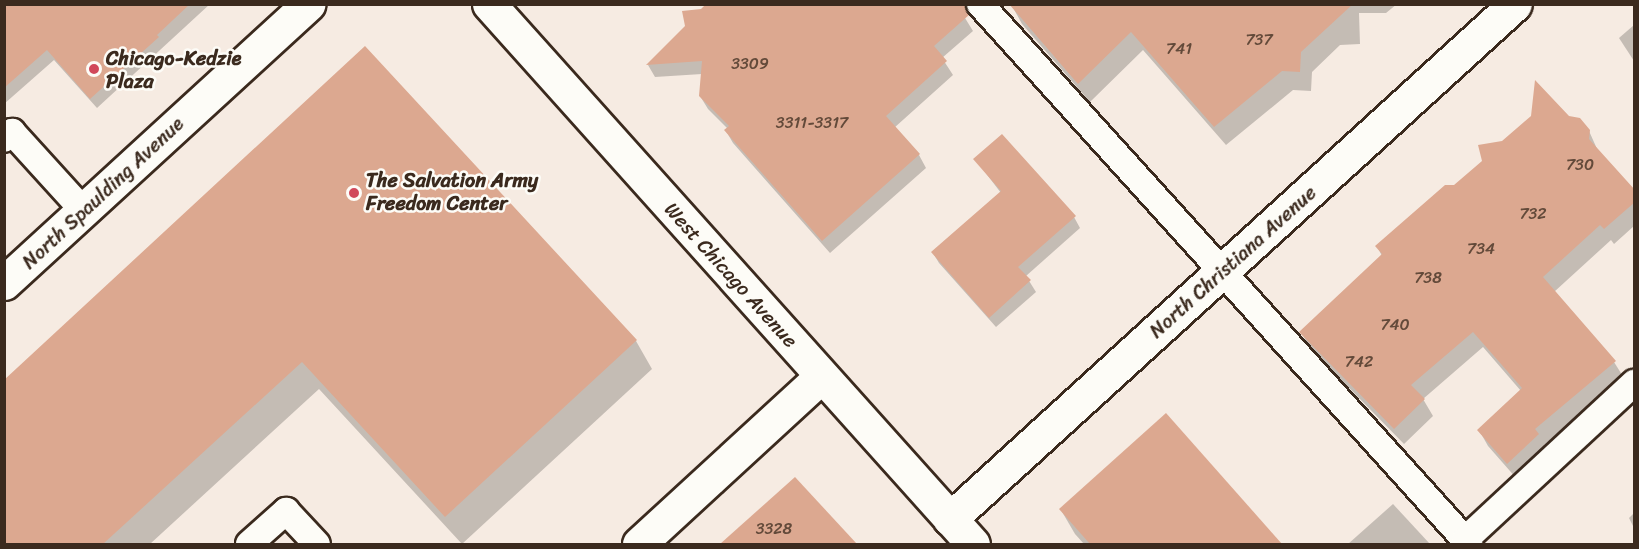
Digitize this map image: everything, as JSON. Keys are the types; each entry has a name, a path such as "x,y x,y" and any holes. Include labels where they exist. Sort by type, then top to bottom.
{"street":[{"name":"North Spaulding Avenue","path":"4,283 308,4"},
{"name":"West Chicago Avenue","path":"489,4 973,544"},
{"name":"North Christiana Avenue","path":"950,519 1515,4"},
{"path":"639,544 822,376"}],"lane":[{"path":"980,4 1467,542 1635,383"},
{"path":"4,139 12,132 84,211"},
{"path":"249,544 286,511 317,544"}],"building":[{"name":"Chicago-Kedzie Plaza","path":"4,4 190,4 157,35 159,37 90,99 47,50 4,88"},
{"path":"706,4 965,4 969,15 934,46 947,61 886,116 920,154 822,241 724,130 729,126 699,96 702,61 646,65 685,26 682,11 701,9"},
{"path":"1009,4 1353,4 1301,52 1300,72 1282,71 1214,127 1131,32 1078,84"},
{"name":"The Salvation Army Freedom Center","path":"365,46 637,340 445,517 302,362 103,544 4,544 4,380"},
{"path":"1535,80 1569,116 1580,118 1590,130 1589,139 1635,190 1635,202 1604,229 1600,225 1543,277 1616,361 1535,429 1539,434 1507,464 1477,430 1522,388 1473,332 1411,385 1425,399 1394,429 1299,332 1382,254 1375,246 1445,185 1454,185 1482,161 1478,145 1502,141 1531,116"},
{"path":"1002,134 1076,216 1018,267 1031,280 989,318 931,252 1001,191 973,159"},
{"path":"1166,413 1282,544 1090,544 1059,509"},
{"path":"795,477 857,544 720,544"}],"place":[{"name":"Chicago-Kedzie Plaza","path":"94,69"},
{"name":"The Salvation Army Freedom Center","path":"354,193"}]}
